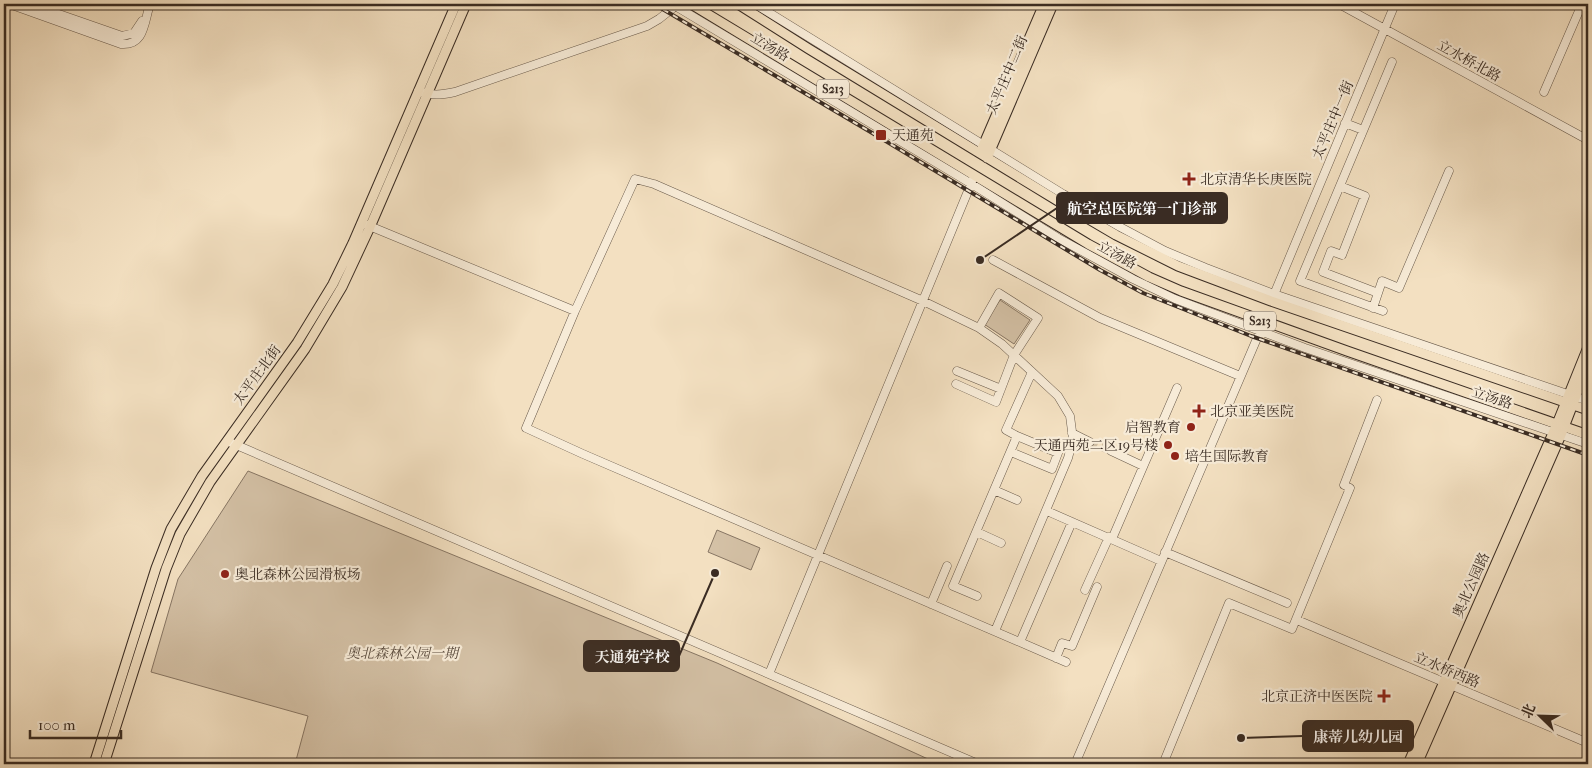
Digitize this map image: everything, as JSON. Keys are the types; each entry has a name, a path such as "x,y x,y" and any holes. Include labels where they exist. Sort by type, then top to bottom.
{"main road":[{"name":"太平庄北街","path":"104,764 172,552 199,501 236,444 318,328 346,280 366,225 423,92 456,4"},
{"name":"太平庄北街","path":"423,92 466,4"},
{"name":"立汤路","path":"691,4 973,179 1149,277 1264,322 1559,427 1588,435"},
{"name":"立汤路","path":"738,4 985,151 1116,235 1159,257 1201,276 1272,297 1570,399 1588,410"},
{"name":"太平庄中二街","path":"985,151 1044,4"},
{"name":"太平庄中二街","path":"985,151 1053,4"},
{"name":"太平庄北街","path":"94,764 163,547 190,495 310,324 366,225"},
{"path":"1570,399 1588,347"},
{"path":"1570,399 1588,365"},
{"name":"奥北公园路","path":"1417,764 1448,684 1570,399"},
{"name":"奥北公园路","path":"1408,764 1448,684"}],"street":[{"path":"8,4 121,44 129,45 136,43 141,35 150,4"},
{"path":"30,4 122,36 134,33 147,13"},
{"path":"423,92 441,95 455,92 647,26 659,20 675,4"},
{"name":"立汤路","path":"675,4 973,179 1058,238 1133,279 1175,299 1407,384 1559,427 1588,444"},
{"name":"立汤路","path":"755,4 985,151"},
{"name":"立水桥北路","path":"1339,4 1588,140"},
{"name":"太平庄中一街","path":"1272,297 1395,4"},
{"path":"1544,92 1582,4"},
{"path":"1382,312 1300,281 1392,62"},
{"path":"1345,123 1363,130"},
{"path":"1373,308 1382,281 1399,288 1449,171"},
{"path":"995,631 1068,458 1072,439 1070,416 1058,396 1002,344 978,328 923,301 654,184 635,179 575,310 526,428 1066,662"},
{"path":"769,674 973,179"},
{"path":"1316,287 1331,251 1342,255 1365,196 1340,186"},
{"path":"366,225 575,310"},
{"path":"993,260 1100,318 1240,376"},
{"path":"1323,272 1378,293"},
{"path":"956,384 996,402 1014,355 1038,318 999,293 978,328"},
{"path":"1075,764 1264,322"},
{"path":"957,371 1001,389"},
{"path":"1011,452 1052,469 1058,453 1006,430 1032,372"},
{"path":"1085,590 1111,538 1177,388"},
{"name":"立汤路","path":"1570,399 1588,401"},
{"path":"1163,764 1229,603 1292,629 1350,488 1344,485 1377,400"},
{"path":"1072,433 1090,442"},
{"path":"977,596 954,586 1017,436"},
{"path":"227,440 978,764"},
{"path":"1111,451 1143,466"},
{"path":"994,490 1017,500"},
{"path":"1047,510 1161,561"},
{"path":"1020,642 1072,522"},
{"path":"977,532 1001,543"},
{"path":"1165,552 1287,603"},
{"path":"931,604 947,566"},
{"path":"1056,658 1062,643 1072,646 1097,587"},
{"name":"立水桥西路","path":"1297,620 1588,743"}],"green space":[{"path":"1000,300 1030,320 1014,344 984,324"},
{"name":"奥北森林公园一期","path":"248,471 717,663 939,764 295,764 308,716 151,672 178,579"},
{"path":"717,530 760,548 751,570 708,552"}],"tunnel":[{"path":"1090,442 1111,451"}],"railway":[{"path":"654,4 1100,270 1143,293 1251,336 1588,455"}],"place":[{"name":"天通苑","path":"881,135"},
{"name":"北京清华长庚医院","path":"1189,179"},
{"name":"航空总医院第一门诊部","path":"980,260"},
{"name":"北京亚美医院","path":"1199,411"},
{"name":"启智教育","path":"1191,427"},
{"name":"天通西苑二区19号楼","path":"1168,445"},
{"name":"培生国际教育","path":"1175,456"},
{"name":"天通苑学校","path":"715,573"},
{"name":"奥北森林公园滑板场","path":"225,574"},
{"name":"北京正济中医医院","path":"1384,696"},
{"name":"康蒂儿幼儿园","path":"1241,738"}]}
